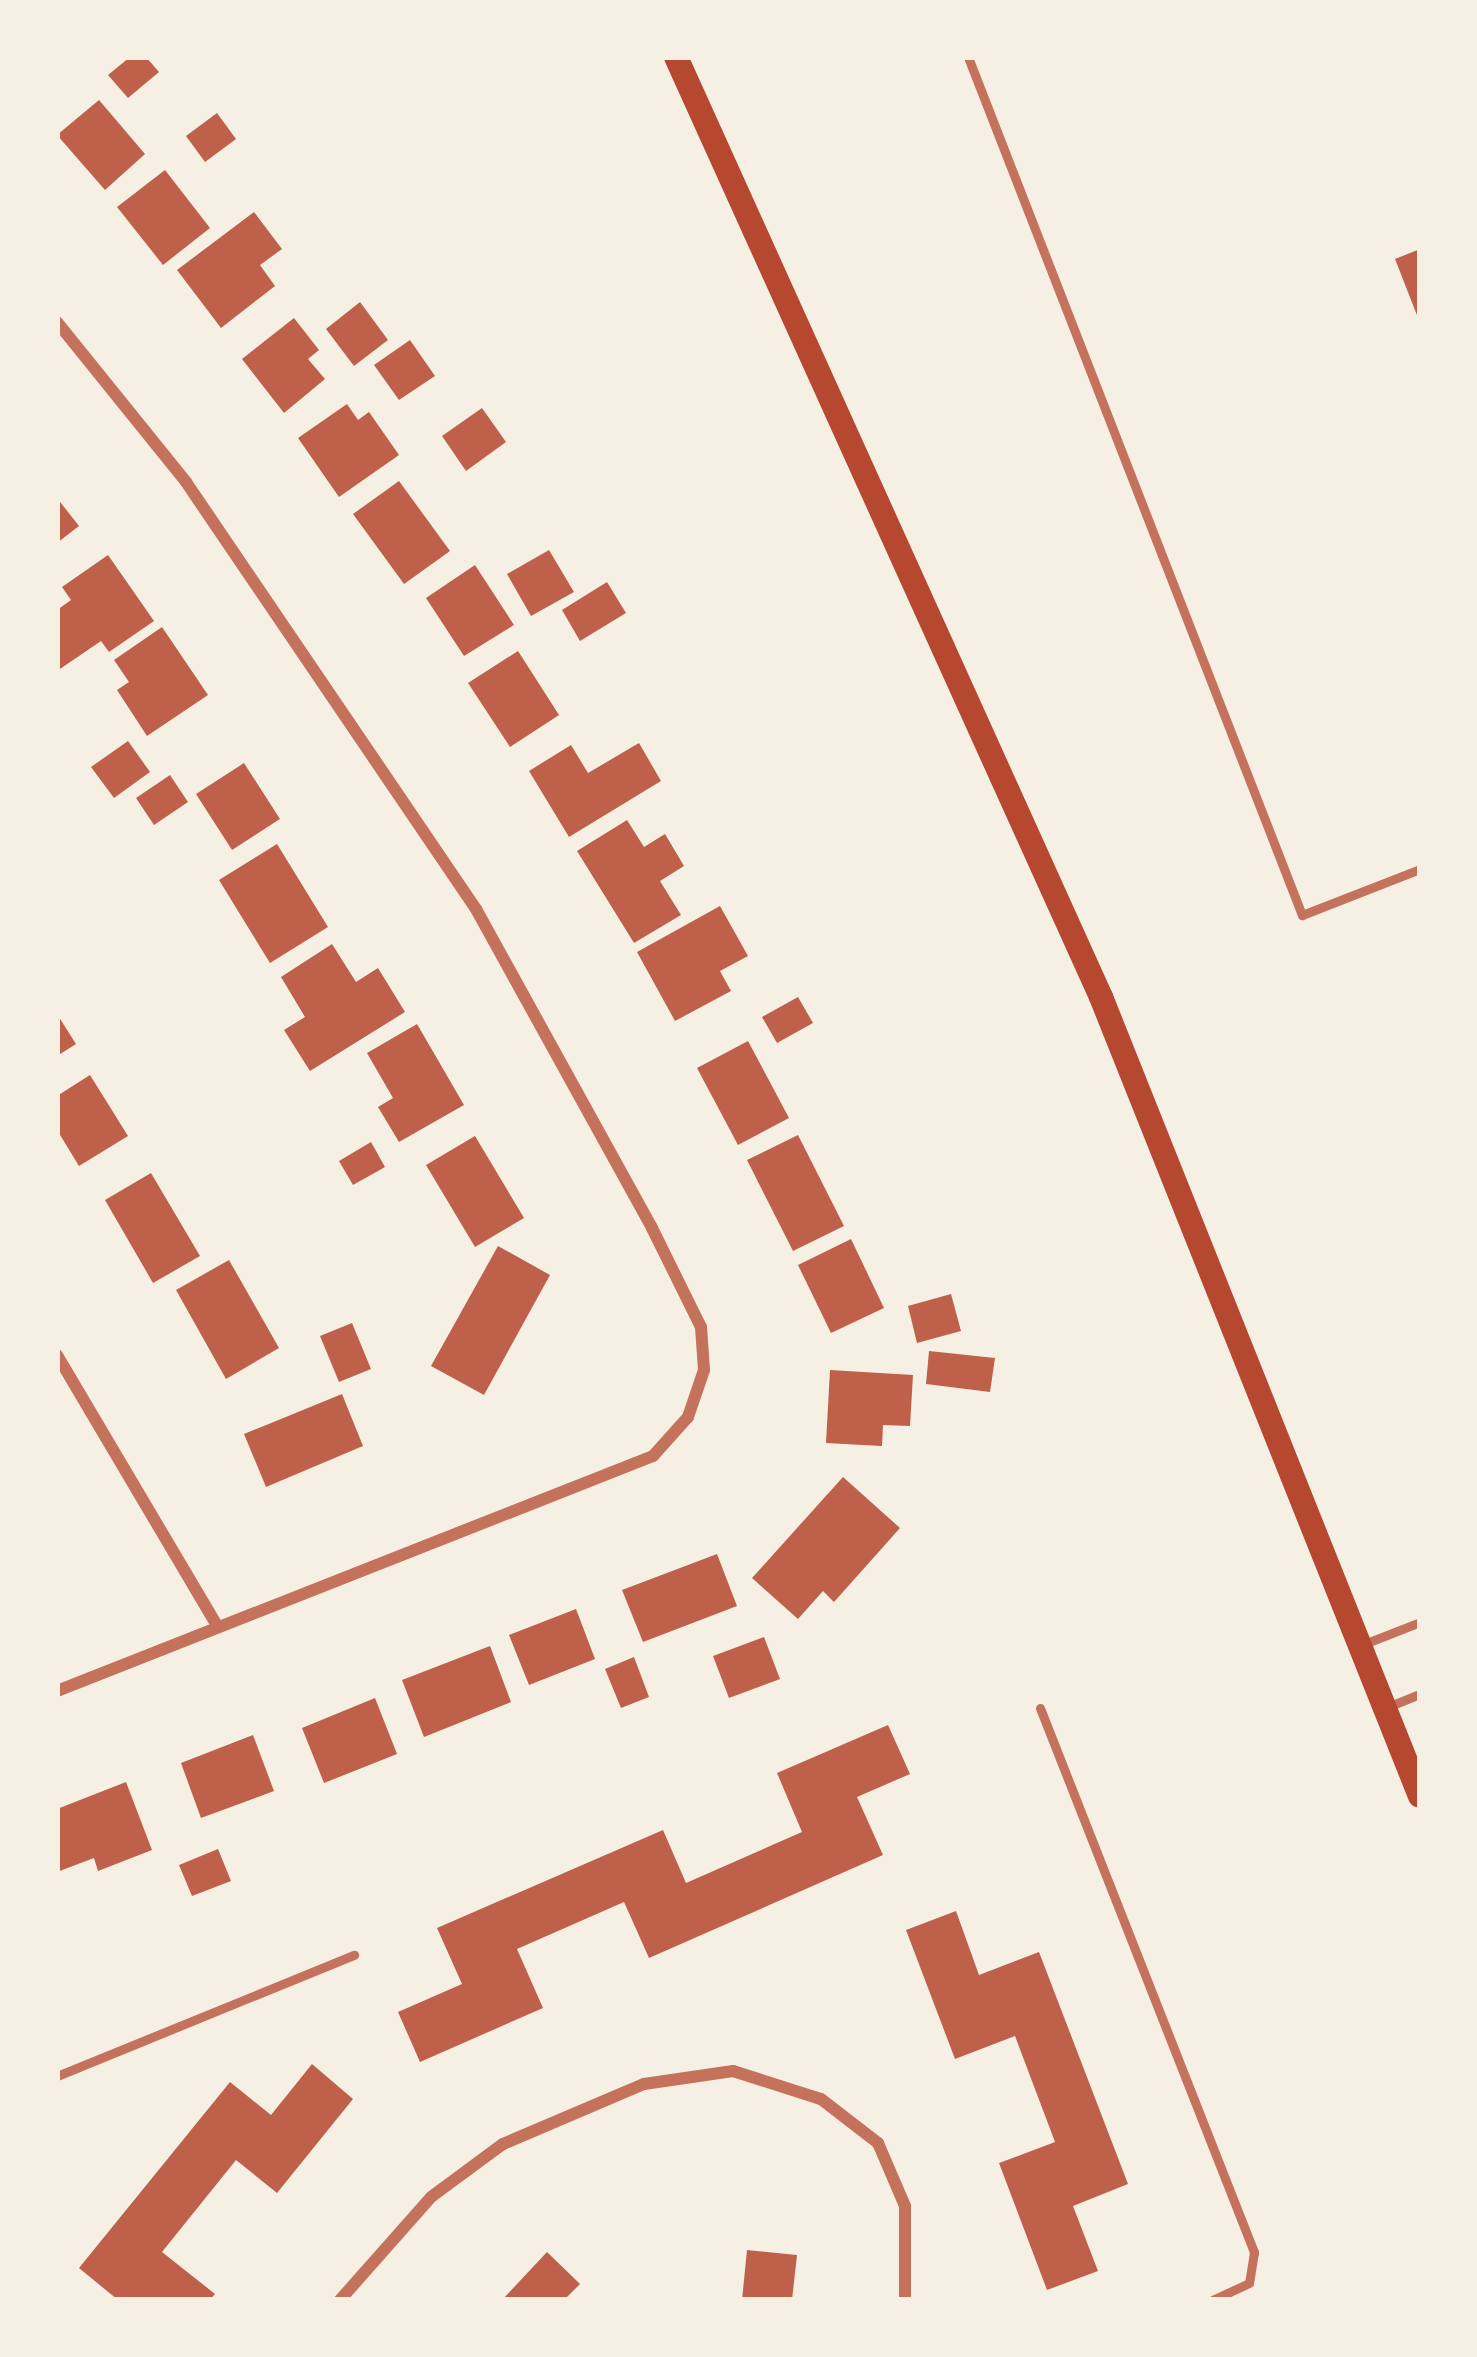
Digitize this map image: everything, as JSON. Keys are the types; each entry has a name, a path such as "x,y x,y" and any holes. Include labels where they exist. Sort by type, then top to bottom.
{"main road":[{"path":"676,57 1101,997 1420,1796"}],"street":[{"path":"57,322 186,482 464,890 700,1327 704,1370 688,1418 653,1456 57,1691"},
{"path":"57,1355 217,1626"},
{"path":"340,2300 431,2197 502,2144 644,2084 733,2071 821,2099 878,2144 905,2206 905,2300"}],"lane":[{"path":"968,57 1302,915 1420,869"},
{"path":"1360,1646 1420,1622"},
{"path":"1385,1708 1420,1694"},
{"path":"1040,1708 1254,2252 1249,2283 1213,2300"},
{"path":"57,2076 354,1955"}],"building":[{"path":"130,57 146,57 159,72 128,98 108,75"},
{"path":"99,100 145,154 105,190 57,135"},
{"path":"217,113 236,139 205,162 186,136"},
{"path":"165,170 210,228 163,265 117,207"},
{"path":"254,212 282,249 260,265 275,286 221,328 177,270"},
{"path":"1420,249 1420,323 1395,259"},
{"path":"360,302 388,340 354,366 326,329"},
{"path":"294,318 319,350 308,359 325,379 284,413 242,359"},
{"path":"410,340 435,376 399,400 374,365"},
{"path":"347,404 358,420 369,412 399,455 339,497 298,438"},
{"path":"482,408 506,442 466,471 442,436"},
{"path":"399,481 450,551 404,584 353,514"},
{"path":"57,498 79,526 57,543"},
{"path":"549,550 574,592 531,616 507,574"},
{"path":"108,555 154,621 109,652 101,641 57,671 57,610 71,600 62,587"},
{"path":"475,565 514,625 464,656 426,598"},
{"path":"607,582 626,613 580,641 562,610"},
{"path":"162,627 208,695 147,736 117,690 129,682 114,660"},
{"path":"518,651 559,715 510,747 468,683"},
{"path":"128,741 150,772 114,798 91,767"},
{"path":"639,743 661,781 569,837 529,771 571,745 588,773"},
{"path":"244,763 280,819 232,850 196,794"},
{"path":"170,775 188,802 154,825 136,798"},
{"path":"627,820 644,847 665,834 684,866 660,881 681,915 634,943 577,851"},
{"path":"277,844 328,927 270,963 219,880"},
{"path":"720,906 748,956 720,971 731,991 675,1021 637,952"},
{"path":"332,944 356,982 378,968 405,1012 310,1071 284,1030 305,1017 281,977"},
{"path":"798,997 813,1023 777,1043 762,1017"},
{"path":"57,1014 76,1044 57,1056"},
{"path":"417,1024 464,1105 399,1142 378,1107 393,1098 367,1053"},
{"path":"748,1041 789,1118 738,1145 697,1068"},
{"path":"90,1075 128,1136 79,1166 57,1130 57,1096"},
{"path":"798,1135 844,1226 793,1251 747,1160"},
{"path":"475,1136 524,1218 475,1247 426,1165"},
{"path":"371,1142 385,1167 353,1185 339,1161"},
{"path":"151,1173 200,1256 153,1283 105,1200"},
{"path":"851,1239 884,1308 831,1333 798,1265"},
{"path":"498,1246 550,1275 484,1395 431,1366"},
{"path":"229,1260 279,1348 226,1379 176,1290"},
{"path":"951,1294 961,1331 917,1343 908,1306"},
{"path":"352,1323 371,1369 339,1382 320,1336"},
{"path":"929,1351 995,1358 990,1392 926,1384"},
{"path":"830,1370 913,1375 910,1426 883,1425 882,1446 826,1443"},
{"path":"342,1394 363,1446 266,1487 244,1434"},
{"path":"843,1477 900,1528 834,1602 823,1591 798,1619 752,1578"},
{"path":"717,1554 737,1606 643,1642 622,1590"},
{"path":"576,1609 595,1659 529,1685 509,1635"},
{"path":"764,1637 780,1679 729,1698 713,1656"},
{"path":"490,1646 511,1702 424,1737 402,1680"},
{"path":"634,1657 649,1697 621,1708 605,1669"},
{"path":"375,1698 397,1754 324,1783 302,1728"},
{"path":"888,1725 910,1774 857,1797 883,1855 649,1958 624,1902 517,1949 543,2008 420,2062 398,2012 462,1984 437,1928 663,1830 686,1883 802,1832 777,1773"},
{"path":"253,1735 274,1791 201,1818 181,1763"},
{"path":"126,1782 152,1850 98,1871 94,1858 57,1872 57,1809"},
{"path":"218,1849 231,1881 192,1896 179,1865"},
{"path":"956,1911 979,1975 1039,1952 1128,2184 1073,2206 1098,2271 1047,2290 999,2163 1055,2142 1015,2036 955,2059 906,1930"},
{"path":"312,2064 353,2099 277,2193 236,2160 162,2252 215,2294 210,2300 118,2300 79,2268 230,2082 271,2115"},
{"path":"747,2250 797,2255 792,2300 742,2300"},
{"path":"547,2252 580,2284 564,2300 502,2300"}]}
